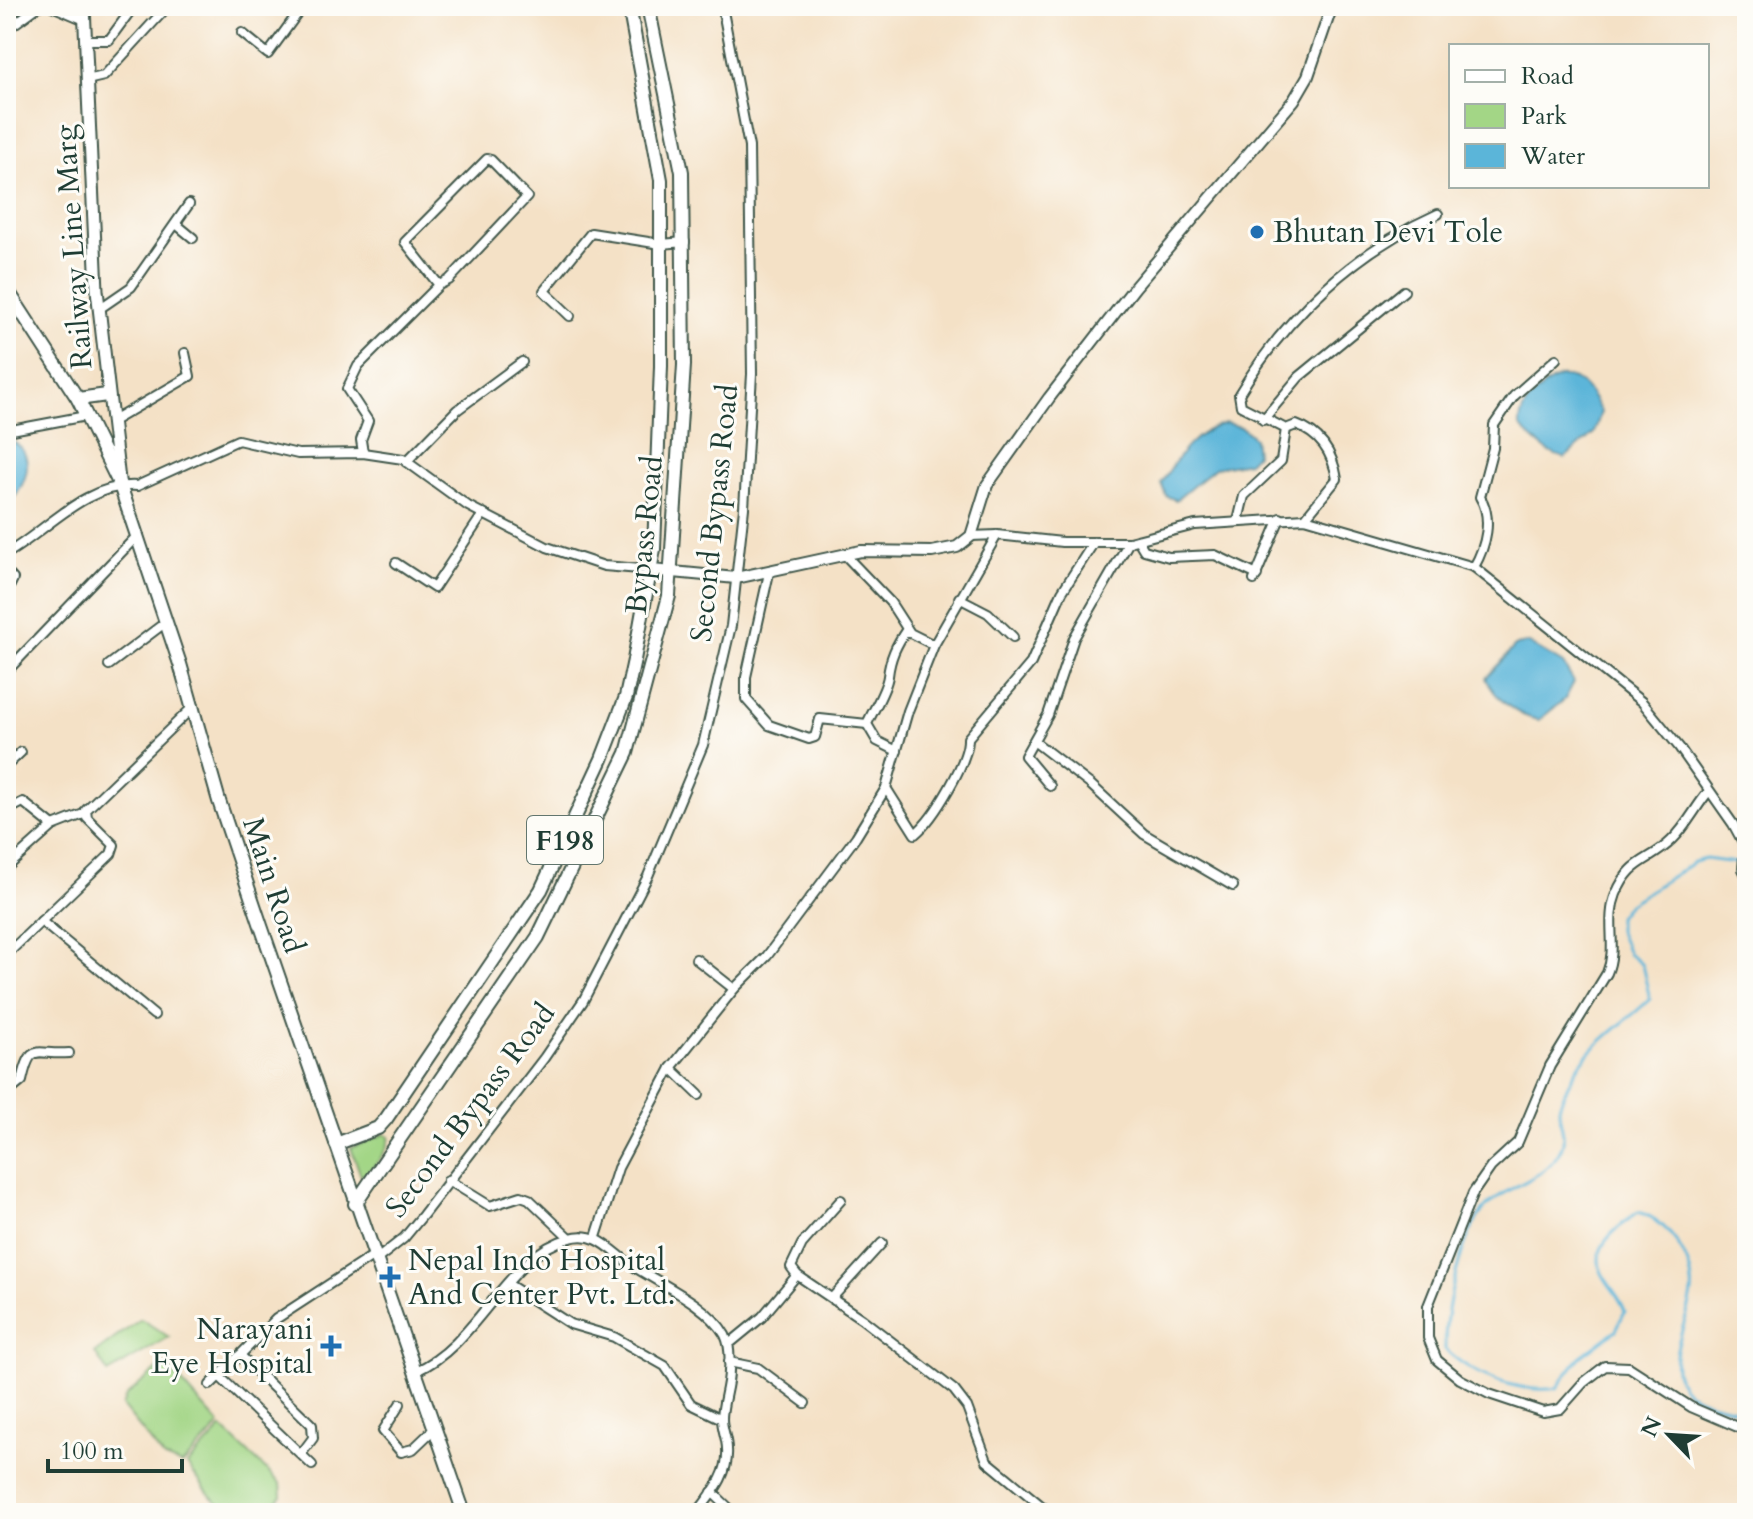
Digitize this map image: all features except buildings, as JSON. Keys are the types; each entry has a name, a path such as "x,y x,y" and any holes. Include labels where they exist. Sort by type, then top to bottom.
{"main road":[{"name":"Railway Line Marg","path":"84,6 99,309 110,423 120,485"},
{"name":"Bypass Road","path":"401,1097 522,923 563,845 626,697 652,570 661,366 661,180 629,6"},
{"name":"Bypass Road","path":"418,1107 538,937 581,854 627,753 669,596 683,394 685,242 682,172 648,6"},
{"name":"Main Road","path":"6,288 78,399 120,485 194,706 219,801 355,1204 464,1513"},
{"path":"78,399 107,395"},
{"path":"563,845 581,854"},
{"path":"401,1097 418,1107"},
{"name":"F198","path":"336,1144 378,1128 401,1097"},
{"name":"F198","path":"355,1204 418,1107"}],"street":[{"path":"6,30 39,6"},
{"path":"52,6 85,20"},
{"path":"85,40 109,40 134,6"},
{"path":"87,80 104,76 168,6"},
{"path":"242,33 268,54 303,6"},
{"name":"Second Bypass Road","path":"210,1385 276,1319 404,1238 496,1122 583,1001 648,876 703,745 731,626 752,389 752,193 749,147 722,6"},
{"path":"6,554 53,517 120,485 137,486 180,463 238,440 317,456 363,453 406,462 483,514 547,547 604,566 736,578 861,551 932,552 957,547 971,536 987,485 1049,398 1135,287 1294,100 1308,76 1332,6"},
{"path":"363,453 361,440 368,421 347,389 358,366 439,285 449,280 527,197 491,160 487,159 405,242 439,285"},
{"path":"99,309 131,287 189,204"},
{"path":"1305,518 1337,479 1334,462 1321,440 1296,425 1286,429 1263,420 1241,406 1239,394 1278,338 1313,298 1408,227 1438,214"},
{"path":"176,224 193,238"},
{"path":"570,316 544,291 591,233 661,244 685,242"},
{"path":"1263,420 1299,377 1404,291"},
{"path":"110,423 190,376 185,353"},
{"path":"1474,567 1489,521 1488,510 1480,497 1494,425 1514,396 1556,359"},
{"path":"406,462 457,410 522,362"},
{"path":"6,431 86,416"},
{"path":"1238,521 1244,496 1281,461 1286,429"},
{"path":"396,563 434,588 483,514"},
{"path":"1133,541 1144,550 1169,557 1215,555 1256,578 1280,518"},
{"path":"971,536 1133,541 1195,525 1305,518 1474,567 1642,702 1709,791 1745,846 1745,873"},
{"path":"596,1237 618,1168 671,1068 734,989 776,945 856,837 886,788 908,711 934,645 997,535"},
{"path":"6,672 136,537"},
{"path":"1050,786 1025,756 1035,742 1074,638 1133,541"},
{"path":"886,788 915,834 937,811 953,776 969,752 968,738 1031,663 1062,592 1094,542"},
{"path":"845,555 855,569 890,602 907,629 934,645"},
{"path":"6,571 13,579 6,593"},
{"path":"769,573 746,677 746,699 769,725 809,739 815,737 820,719 867,724"},
{"path":"959,598 988,613 1013,637"},
{"path":"109,665 166,622"},
{"path":"867,724 888,676 887,667 894,650 907,629"},
{"path":"6,868 53,826 86,813 111,782 194,706"},
{"path":"867,724 877,741 897,751"},
{"path":"1035,742 1091,785 1144,834 1233,886"},
{"path":"6,766 21,752"},
{"path":"1709,791 1674,839 1631,868 1615,896 1609,928 1613,959 1550,1066 1518,1142 1491,1167 1473,1193 1428,1306 1428,1338 1437,1360 1460,1379 1489,1394 1543,1412 1560,1409 1583,1383 1605,1366 1629,1367 1691,1407 1747,1431"},
{"path":"8,806 23,802 53,826"},
{"path":"6,955 111,854 114,845 86,813"},
{"path":"41,921 154,1015"},
{"path":"696,959 734,989"},
{"path":"6,1094 22,1081 25,1064 31,1054 46,1050 69,1053"},
{"path":"671,1068 699,1095"},
{"path":"448,1180 490,1206 521,1196 529,1199 570,1238"},
{"path":"841,1200 792,1260 797,1275 954,1390 967,1407 987,1461 1050,1513"},
{"path":"416,1371 446,1355 535,1257 570,1238 596,1237 629,1263 695,1306 723,1332 729,1344 722,1419 727,1463 697,1513"},
{"path":"832,1298 882,1243"},
{"path":"729,1344 762,1317 797,1275"},
{"path":"508,1284 570,1324 614,1337 655,1359 671,1371 691,1404 722,1419"},
{"path":"240,1355 312,1425 313,1438 301,1454"},
{"path":"729,1362 758,1368 805,1403"},
{"path":"219,1376 312,1465"},
{"path":"400,1404 383,1431 401,1452 407,1453 435,1428"},
{"path":"712,1492 734,1513"}],"green space":[{"path":"384,1134 390,1136 384,1153 361,1176 351,1148"},
{"path":"141,1319 169,1337 108,1373 95,1353"},
{"path":"167,1366 220,1425 182,1465 164,1458 122,1406 126,1396 160,1367"},
{"path":"222,1428 281,1484 282,1496 267,1513 237,1511 219,1504 187,1465"}],"water":[{"path":"1559,377 1580,382 1601,412 1594,433 1565,458 1546,450 1520,427 1527,404 1538,391"},
{"path":"1225,423 1241,427 1254,438 1256,454 1248,462 1215,468 1176,500 1166,496 1161,483 1180,455 1195,439"},
{"path":"6,438 24,452 27,470 19,490 6,509"},
{"path":"1528,643 1563,664 1574,682 1565,699 1539,720 1523,715 1508,705 1495,693 1486,678 1516,645"}],"waterway":[{"path":"1743,864 1706,859 1694,862 1627,905 1618,917 1618,930 1628,953 1642,965 1650,999 1593,1049 1574,1073 1559,1107 1563,1143 1557,1156 1542,1171 1496,1198 1478,1217 1456,1273 1445,1349 1468,1367 1497,1380 1528,1388 1557,1388 1580,1357 1616,1330 1625,1311 1602,1273 1600,1254 1608,1238 1638,1212 1649,1216 1669,1232 1689,1269 1692,1293 1679,1339 1676,1363 1681,1384 1703,1400 1747,1414"}],"place":[{"name":"Bhutan Devi Tole","path":"1257,232"},
{"name":"Nepal Indo Hospital And Center Pvt. Ltd.","path":"390,1277"},
{"name":"Narayani Eye Hospital","path":"331,1346"}]}
